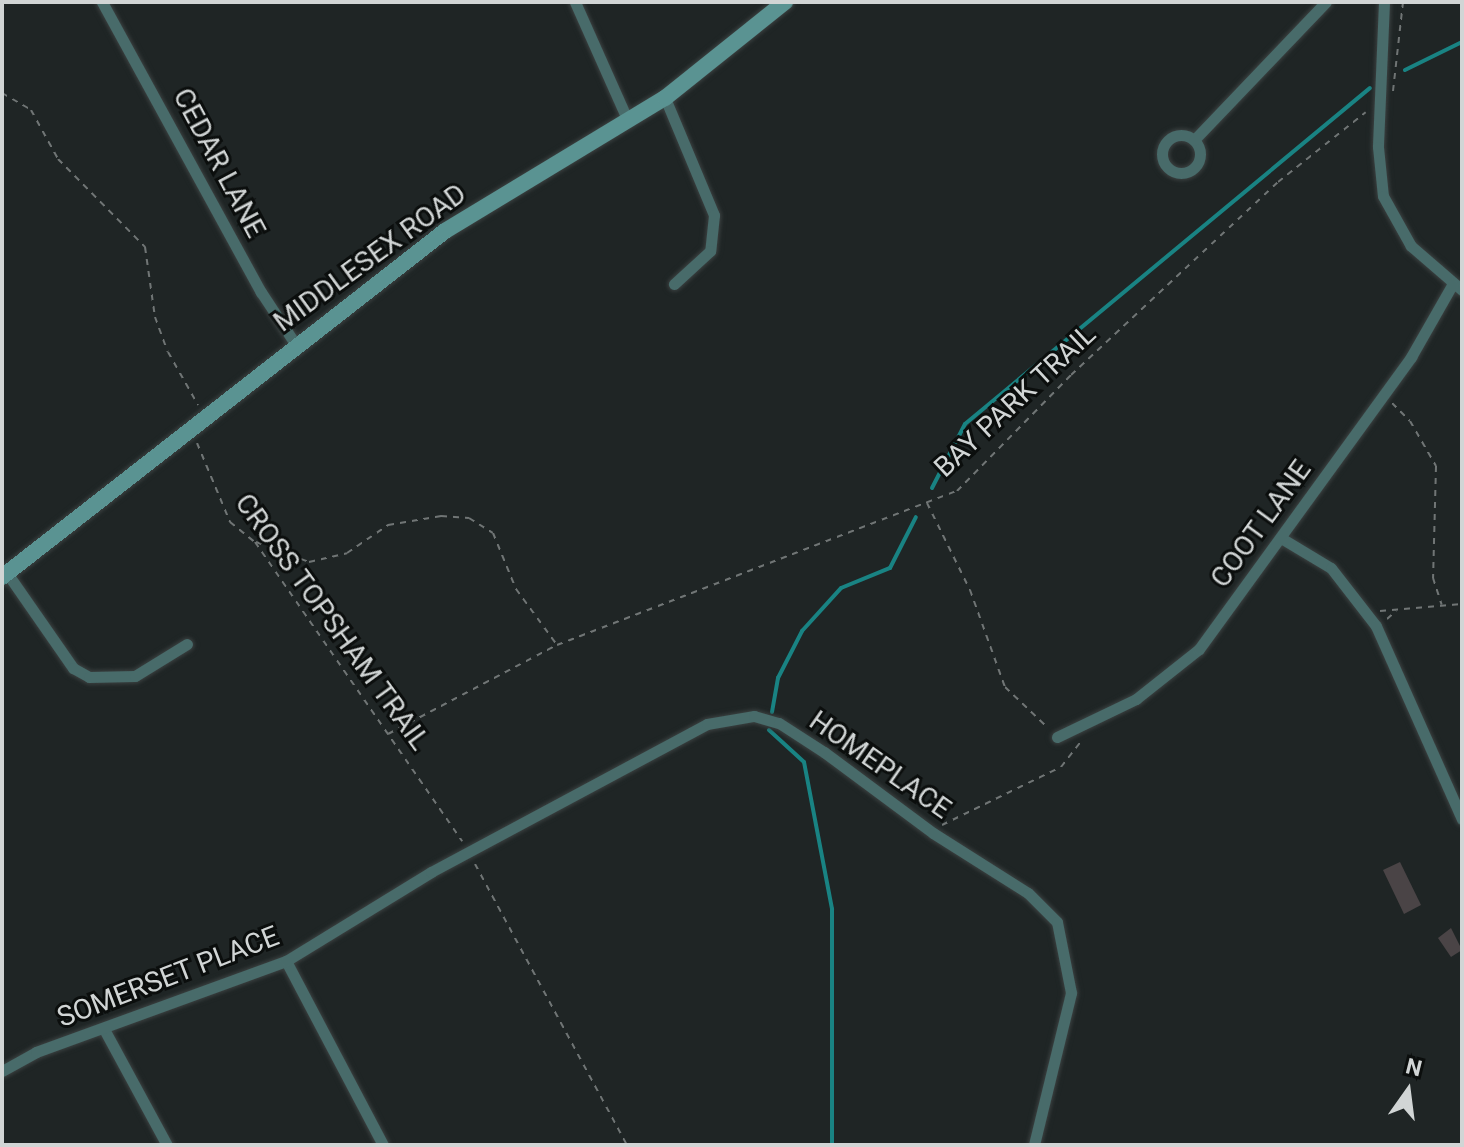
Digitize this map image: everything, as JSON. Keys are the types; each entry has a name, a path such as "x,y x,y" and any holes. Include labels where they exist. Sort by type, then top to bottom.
{"main road":[{"name":"MIDDLESEX ROAD","path":"4,575 199,419 445,231 665,98 785,2"}],"street":[{"name":"CEDAR LANE","path":"102,2 261,292 296,345"},
{"path":"575,2 628,121"},
{"path":"1194,140 1326,2"},
{"path":"1384,2 1380,101 1383,196 1411,246 1457,287"},
{"path":"665,98 714,215 710,251 674,284"},
{"name":"COOT LANE","path":"1057,737 1136,699 1199,649 1383,397 1457,287"},
{"path":"1281,538 1331,568 1366,612 1462,819"},
{"path":"4,575 73,668 89,677 135,676 187,644"},
{"name":"HOMEPLACE","path":"458,861 707,724 754,716 779,723 929,830 1028,893 1057,922 1071,993 1034,1145"},
{"name":"SOMERSET PLACE","path":"2,1071 36,1052 105,1031 286,961 431,872 458,861"},
{"path":"286,961 383,1145"},
{"path":"105,1031 167,1145"}],"path":[{"name":"BAY PARK TRAIL","path":"388,734 557,645 957,491 1071,375 1267,193 1397,87 1403,2"},
{"name":"CROSS TOPSHAM TRAIL","path":"2,93 31,110 58,159 145,247 155,317 198,405 197,443 225,513 255,542 470,854 627,1145"},
{"path":"1383,397 1410,421 1436,466 1433,578 1442,605"},
{"path":"926,502 970,590 1005,687 1057,737"},
{"path":"255,542 309,562 347,553 388,525 441,516 469,518 493,533 516,589 557,645"},
{"path":"1366,612 1462,604"},
{"path":"929,830 1061,767 1086,735"},
{"path":"1157,1145 1175,1145"}],"building":[{"path":"1400,862 1421,905 1404,914 1383,870"},
{"path":"1451,928 1462,950 1451,957 1438,938"}],"waterway":[{"path":"1405,70 1462,42"},
{"path":"932,488 965,424 1370,88"},
{"path":"772,712 778,678 802,631 841,588 890,568 916,517"},
{"path":"769,730 804,762 832,909 832,1145"}]}
